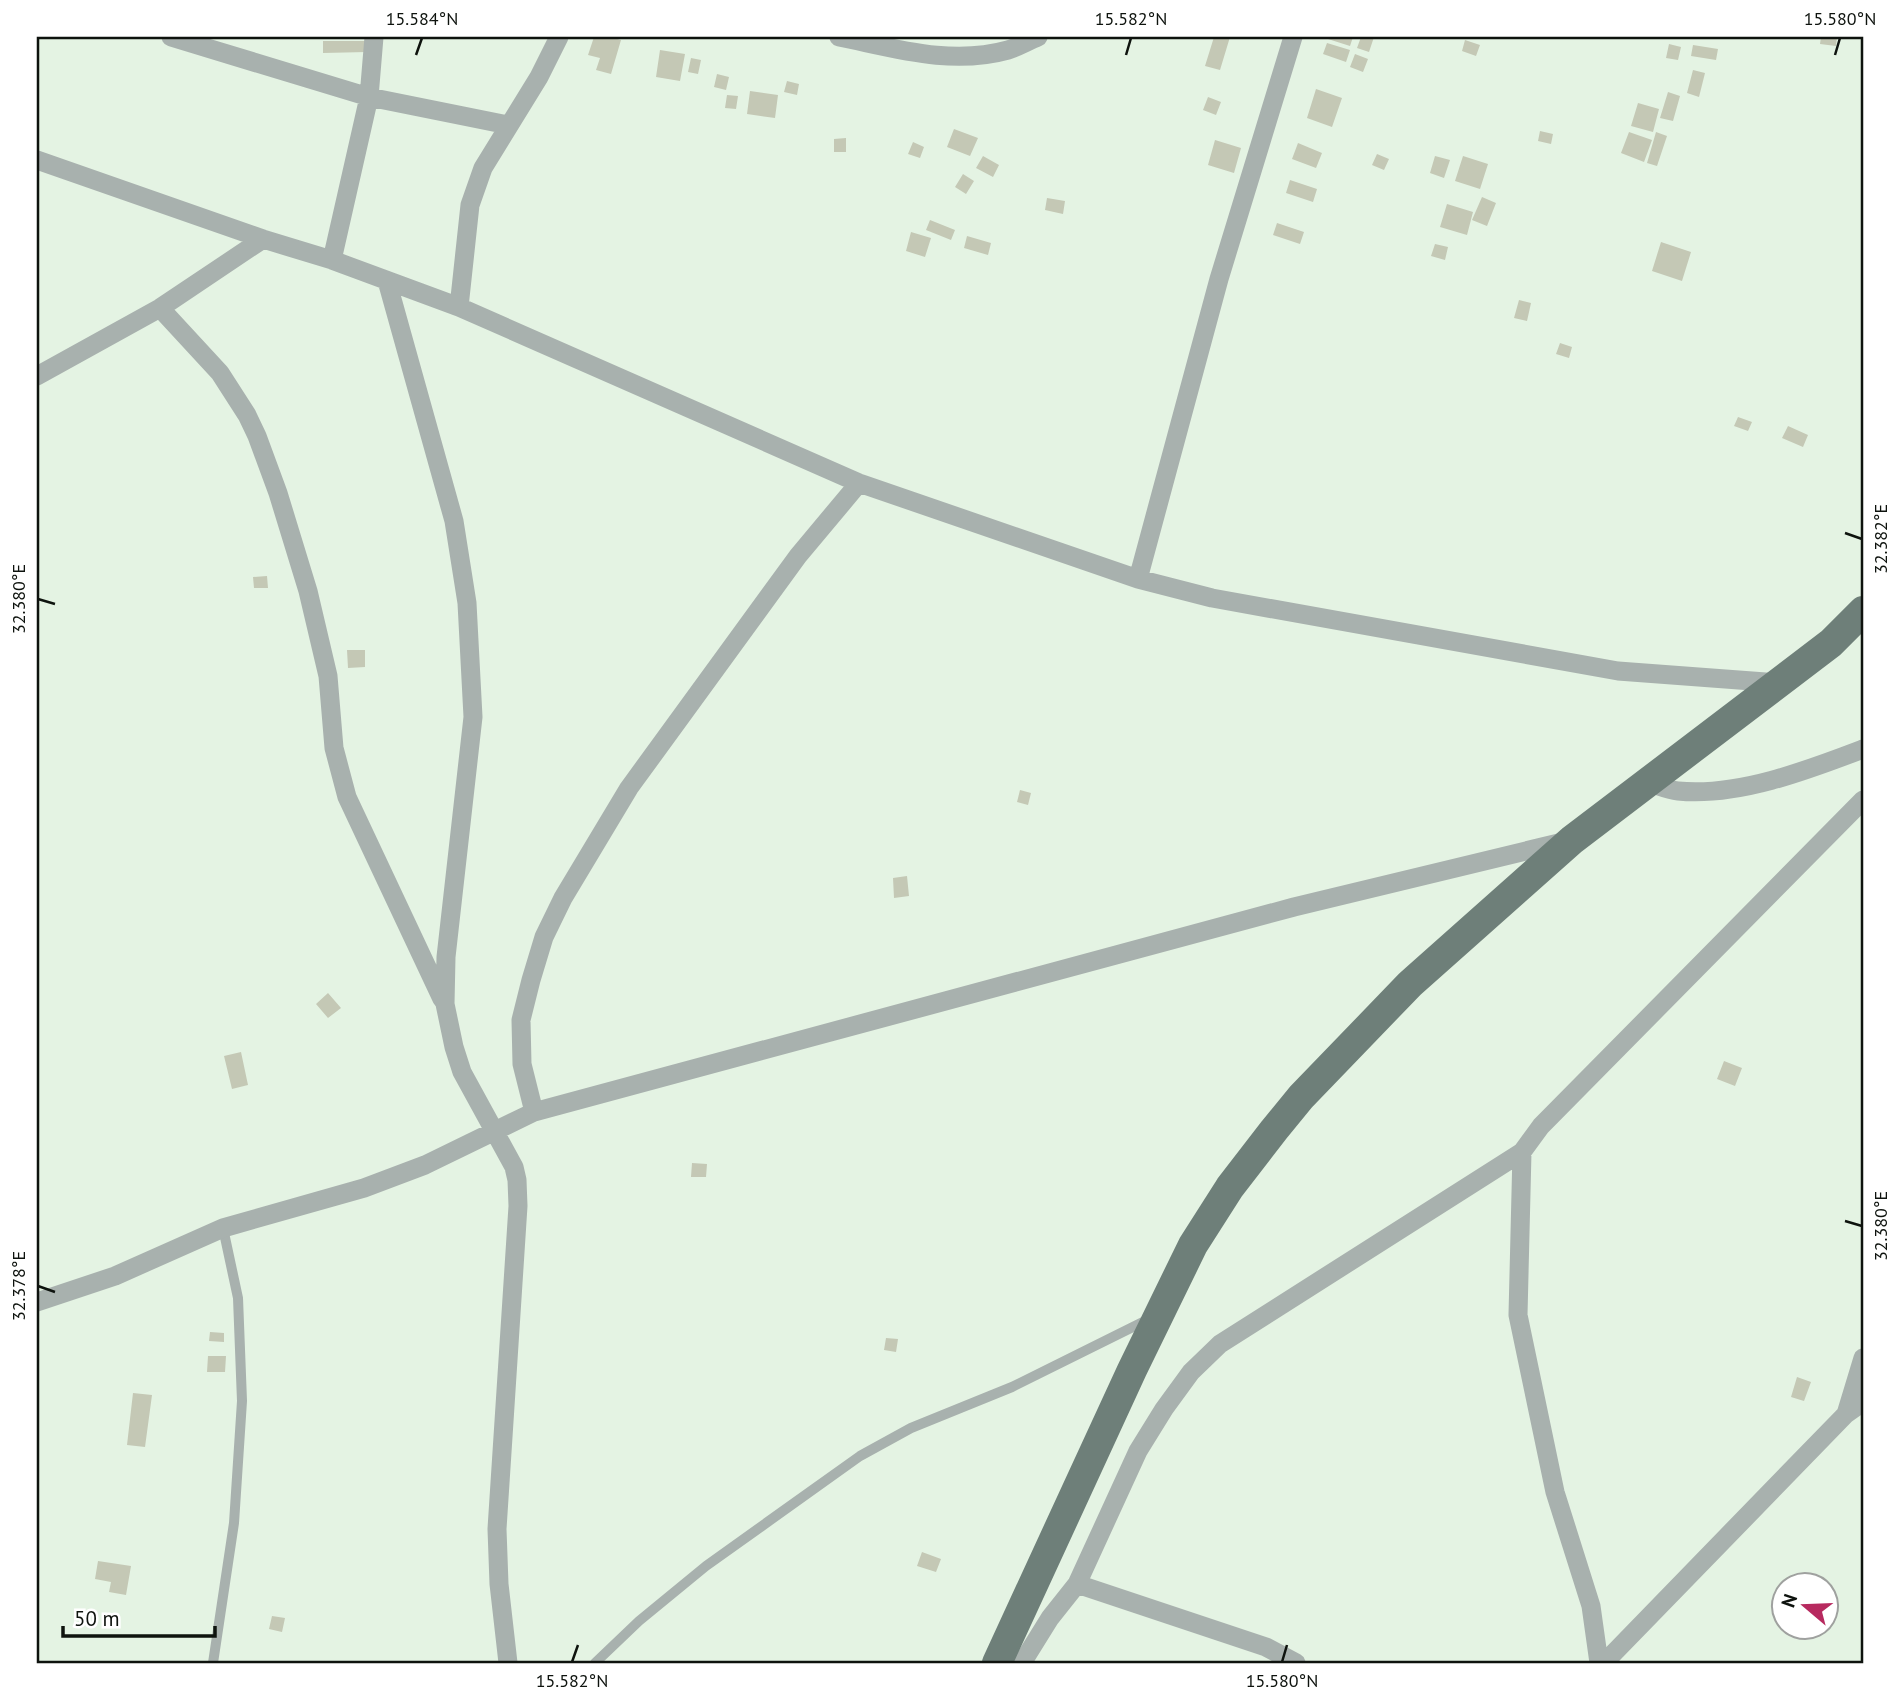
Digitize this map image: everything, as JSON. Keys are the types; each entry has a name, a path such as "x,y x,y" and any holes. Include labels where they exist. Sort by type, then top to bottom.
{"main road":[{"path":"997,1663 1193,1245 1230,1187 1301,1097 1410,984 1572,840 1831,643 1863,611"}],"street":[{"path":"171,37 201,42 369,97 508,125"},
{"path":"332,260 369,97 374,37"},
{"path":"459,307 470,205 483,168 539,77 559,37"},
{"path":"839,37 944,57 976,56 1009,50 1038,37"},
{"path":"1138,579 1219,279 1293,37"},
{"path":"37,160 263,239 332,260 459,307 859,483 1138,579 1212,598 1618,671 1779,683"},
{"path":"37,376 160,308 263,239"},
{"path":"387,281 454,521 469,627 473,717 446,957 445,1004 462,1072 508,1155 517,1180 518,1206 498,1529 499,1584 508,1663"},
{"path":"160,308 220,373 257,436 278,493 314,613 329,684 334,748 347,797 445,1004"},
{"path":"534,1112 522,1064 522,1020 544,937 563,898 629,788 797,556 859,483"},
{"path":"1647,782 1676,790 1707,792 1790,777 1863,749"},
{"path":"1022,1663 1050,1618 1077,1584 1138,1451 1191,1373 1220,1344 1522,1152 1551,1116 1863,800"},
{"path":"37,1302 115,1276 223,1228 364,1188 425,1165 534,1112 1294,907 1572,840"},
{"path":"1522,1152 1518,1315 1555,1492 1591,1606 1602,1663"},
{"path":"1846,1414 1863,1358"},
{"path":"1602,1663 1846,1414 1863,1402"},
{"path":"1077,1584 1266,1647 1296,1663"}],"lane":[{"path":"213,1663 234,1523 242,1401 238,1298 223,1228"},
{"path":"595,1663 639,1621 706,1566 860,1456 911,1428 1012,1387 1159,1314"}],"building":[{"path":"594,37 621,40 611,74 596,70 600,58 588,55"},
{"path":"1214,37 1230,37 1220,70 1205,66"},
{"path":"1328,37 1353,37 1350,46"},
{"path":"1361,37 1374,37 1369,52 1357,48"},
{"path":"1821,37 1837,37 1836,46 1820,44"},
{"path":"1465,40 1480,45 1476,56 1462,51"},
{"path":"323,41 367,41 367,52 323,53"},
{"path":"1327,43 1350,50 1346,62 1323,54"},
{"path":"1669,44 1681,47 1678,60 1666,58"},
{"path":"1693,45 1718,49 1716,60 1691,56"},
{"path":"660,50 685,54 680,81 656,77"},
{"path":"1355,54 1368,59 1363,72 1350,67"},
{"path":"691,58 701,60 698,74 688,72"},
{"path":"1693,70 1705,73 1699,97 1687,93"},
{"path":"717,74 729,77 726,90 714,87"},
{"path":"787,81 799,84 797,95 784,92"},
{"path":"1316,89 1342,98 1332,127 1307,118"},
{"path":"750,91 778,95 775,118 747,114"},
{"path":"1668,92 1680,96 1673,121 1660,118"},
{"path":"727,95 738,96 736,109 725,108"},
{"path":"1208,97 1221,102 1216,115 1203,110"},
{"path":"1638,103 1659,109 1653,132 1631,126"},
{"path":"954,129 978,138 970,156 947,147"},
{"path":"1540,131 1553,134 1551,144 1538,141"},
{"path":"1629,132 1652,140 1644,162 1621,153"},
{"path":"1656,132 1667,136 1657,166 1647,163"},
{"path":"846,138 846,152 834,152 834,139"},
{"path":"1215,140 1241,148 1234,173 1208,165"},
{"path":"913,142 924,147 920,158 908,154"},
{"path":"1298,143 1322,153 1316,168 1292,159"},
{"path":"1377,154 1389,159 1384,170 1372,165"},
{"path":"983,156 999,165 993,177 976,168"},
{"path":"1435,156 1450,160 1444,178 1430,173"},
{"path":"1463,156 1488,164 1480,189 1455,181"},
{"path":"963,174 974,181 966,194 955,187"},
{"path":"1290,180 1317,189 1313,202 1286,193"},
{"path":"1482,197 1496,203 1487,226 1472,220"},
{"path":"1047,198 1065,201 1063,214 1045,210"},
{"path":"1447,204 1473,212 1467,235 1440,227"},
{"path":"930,220 955,230 951,240 926,230"},
{"path":"1277,223 1304,232 1300,244 1273,235"},
{"path":"911,232 931,238 925,257 906,251"},
{"path":"967,236 991,243 988,255 964,248"},
{"path":"1661,242 1691,252 1682,281 1652,271"},
{"path":"1435,244 1448,247 1445,260 1431,256"},
{"path":"1519,300 1531,303 1527,321 1514,318"},
{"path":"1560,343 1572,347 1569,358 1556,354"},
{"path":"1738,417 1752,422 1748,431 1734,426"},
{"path":"1788,426 1808,435 1803,447 1782,438"},
{"path":"267,576 268,588 254,588 253,577"},
{"path":"347,650 365,650 365,667 348,668"},
{"path":"1020,790 1031,793 1028,805 1017,802"},
{"path":"907,876 909,896 894,898 893,878"},
{"path":"328,993 341,1008 328,1018 316,1004"},
{"path":"241,1052 248,1085 232,1089 224,1056"},
{"path":"1724,1061 1742,1068 1735,1086 1717,1079"},
{"path":"692,1163 707,1164 706,1177 691,1177"},
{"path":"210,1332 224,1333 224,1342 209,1341"},
{"path":"886,1338 898,1339 896,1352 884,1350"},
{"path":"208,1356 226,1356 225,1372 207,1372"},
{"path":"1797,1377 1811,1382 1804,1401 1791,1397"},
{"path":"133,1393 152,1395 145,1447 127,1445"},
{"path":"922,1552 941,1559 936,1572 917,1566"},
{"path":"98,1561 131,1566 126,1595 109,1592 111,1582 95,1579"},
{"path":"272,1616 285,1618 282,1632 269,1629"}]}
